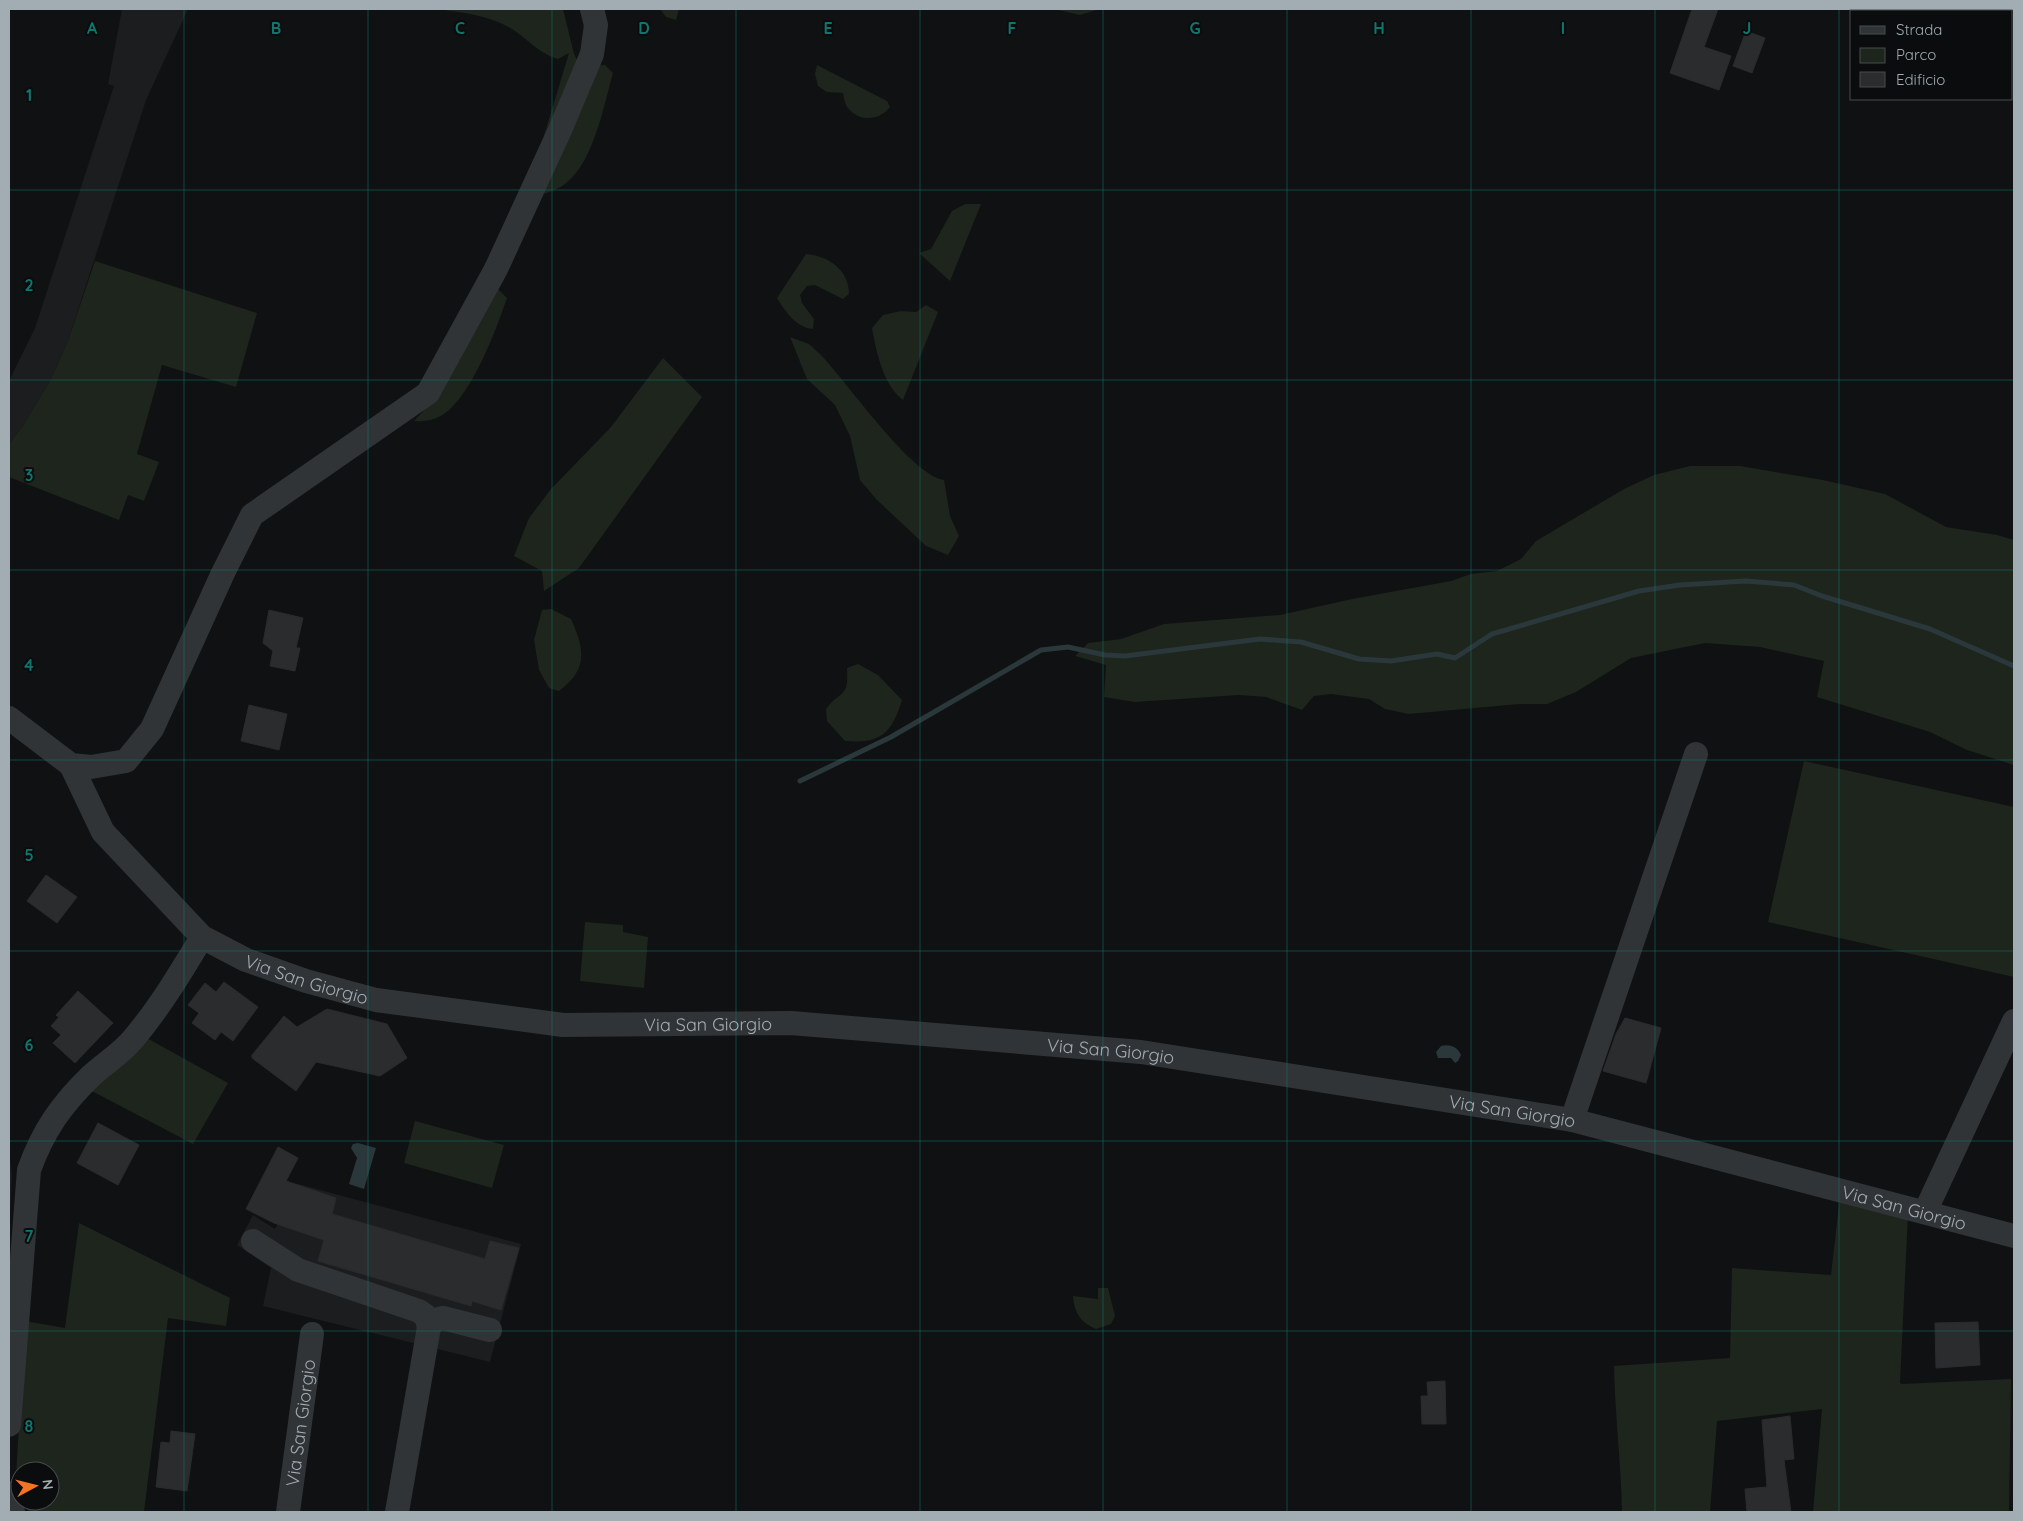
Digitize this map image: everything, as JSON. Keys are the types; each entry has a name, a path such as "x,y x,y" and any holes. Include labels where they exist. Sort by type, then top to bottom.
{"street":[{"path":"9,718 71,765 91,767 126,761 152,729 223,573 252,515 428,393 496,269 560,130 592,54 596,25 592,9"},
{"path":"1572,1120 1696,754"},
{"name":"Via San Giorgio","path":"71,765 103,832 202,937 246,960 306,981 376,1000 563,1025 791,1023 1142,1052 1572,1120 2014,1236"},
{"path":"9,1425 29,1170 40,1140 59,1110 91,1076 133,1040 170,988 202,937"},
{"path":"1924,1212 2014,1021"},
{"path":"253,1241 298,1270 419,1311 426,1316 429,1327 397,1512"},
{"path":"429,1327 435,1320 443,1318 490,1330"},
{"name":"Via San Giorgio","path":"288,1512 312,1334"},
{"path":"9,1493 13,1512"}],"shaded area":[{"path":"122,9 188,9 146,100 68,341 50,381 22,427 9,444 9,381 35,328 114,86 108,84"},
{"path":"1447,1045 1455,1048 1461,1055 1458,1061 1455,1063 1451,1058 1438,1058 1436,1052 1441,1046"},
{"path":"358,1143 376,1148 364,1189 349,1184 357,1158 351,1148 353,1144"},
{"path":"9,1149 12,1176 9,1235"},
{"path":"298,1184 521,1244 490,1362 263,1306 271,1268 237,1245 253,1215 275,1229"}],"green space":[{"path":"438,9 563,9 574,54 580,66 605,65 613,73 590,149 575,175 563,186 544,194 533,172 569,53 558,59 551,57 503,24 476,15"},
{"path":"660,9 679,9 676,20 666,17"},
{"path":"1054,9 1100,9 1080,15"},
{"path":"817,65 887,101 890,107 881,115 875,117 864,118 858,116 847,107 843,93 827,92 818,86 815,74"},
{"path":"965,204 981,204 950,281 919,253 931,249 952,211"},
{"path":"806,254 830,261 836,266 846,278 849,294 843,299 815,285 807,286 800,295 802,303 814,319 813,329 796,322 777,298"},
{"path":"95,261 257,313 236,387 162,365 137,454 159,462 144,501 128,495 119,520 9,477 9,444 22,427 50,381 68,341"},
{"path":"496,287 507,298 490,344 464,392 444,414 429,420 414,421 431,403"},
{"path":"926,305 938,312 903,400 896,394 885,377 878,357 872,328 883,315 901,311 916,312"},
{"path":"790,337 809,344 821,355 897,445 930,474 944,480 950,516 959,536 948,555 926,546 876,499 860,480 850,436 835,405 807,379"},
{"path":"663,358 702,397 579,568 544,591 542,571 514,556 529,518 551,489 611,427"},
{"path":"1690,466 1740,466 1823,480 1885,494 1946,527 1997,535 2014,540 2014,765 1967,750 1930,732 1817,697 1824,661 1760,647 1705,643 1631,658 1576,692 1547,704 1519,704 1409,714 1385,709 1369,699 1331,694 1314,696 1302,710 1266,697 1239,695 1135,702 1104,697 1106,665 1075,656 1088,643 1121,639 1164,624 1280,615 1352,599 1451,581 1471,574 1497,571 1521,559 1536,541 1624,489 1654,475"},
{"path":"551,609 571,619 581,650 579,667 575,675 559,691 549,688 539,670 534,640 542,610"},
{"path":"858,664 878,675 902,700 894,721 883,734 868,740 845,741 827,721 826,709 843,693 847,685 847,668"},
{"path":"1804,761 2014,807 2014,977 1768,922"},
{"path":"585,922 623,925 623,932 648,937 644,988 580,981"},
{"path":"145,1037 228,1083 193,1144 88,1089"},
{"path":"415,1121 504,1145 492,1188 404,1163"},
{"path":"1840,1196 1908,1214 1900,1383 2011,1379 2009,1512 1813,1512 1822,1409 1717,1421 1710,1512 1622,1512 1614,1366 1730,1358 1732,1268 1831,1275"},
{"path":"79,1223 230,1298 226,1326 168,1318 144,1512 29,1511 60,1511 60,1461 17,1461 25,1321 65,1328"},
{"path":"1098,1288 1108,1288 1115,1316 1111,1324 1096,1329 1086,1324 1079,1317 1073,1296 1098,1299"}],"building":[{"path":"1692,9 1718,9 1704,47 1731,56 1719,90 1670,73"},
{"path":"1746,31 1765,38 1752,73 1733,66"},
{"path":"269,610 303,618 296,648 300,648 295,671 270,666 273,651 263,643"},
{"path":"249,705 287,714 279,750 241,741"},
{"path":"46,875 77,897 57,923 27,901"},
{"path":"224,982 258,1007 233,1041 221,1032 215,1040 192,1023 199,1013 188,1005 205,983 216,992"},
{"path":"78,991 113,1023 75,1063 53,1043 61,1035 51,1026 59,1017 56,1015"},
{"path":"327,1009 387,1024 407,1058 380,1076 316,1062 296,1091 252,1058 252,1055 284,1016 297,1027"},
{"path":"1625,1018 1661,1028 1646,1083 1603,1071 1616,1034"},
{"path":"98,1123 139,1145 118,1185 77,1163"},
{"path":"278,1147 298,1158 286,1181 336,1198 332,1214 485,1259 490,1241 519,1248 501,1310 472,1301 471,1306 318,1261 324,1240 274,1223 246,1209"},
{"path":"1978,1322 1980,1365 1936,1368 1935,1323"},
{"path":"1445,1381 1446,1424 1422,1424 1421,1396 1428,1396 1427,1382"},
{"path":"1790,1416 1794,1459 1784,1460 1791,1512 1747,1512 1745,1489 1767,1487 1762,1420"},
{"path":"171,1431 195,1434 187,1491 156,1487 161,1442 170,1443"}],"waterway":[{"path":"800,781 891,737 1041,650 1068,647 1105,655 1125,656 1260,639 1301,642 1359,659 1391,661 1437,654 1455,658 1492,634 1639,591 1680,585 1746,581 1794,585 1822,596 1930,629 2014,666"}]}
